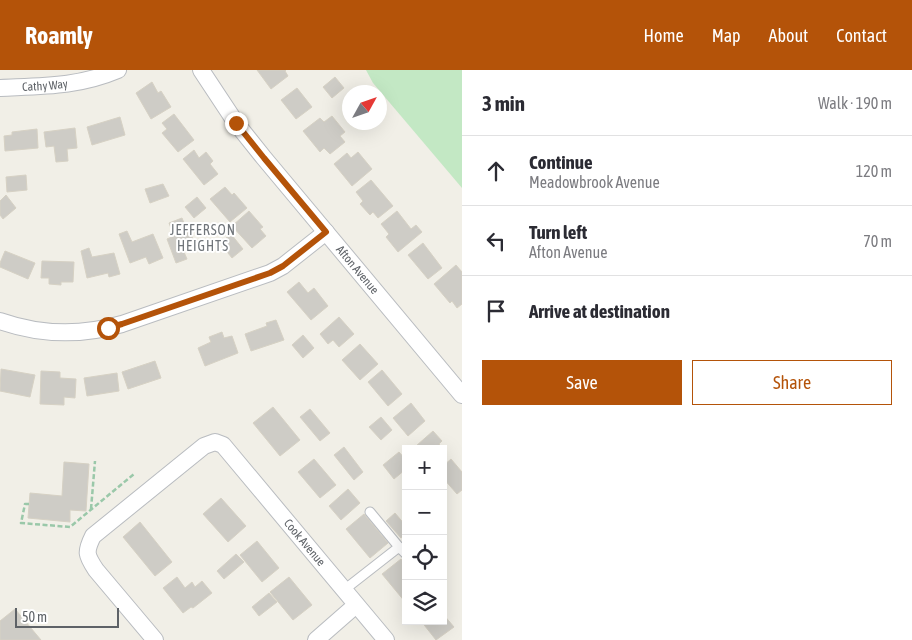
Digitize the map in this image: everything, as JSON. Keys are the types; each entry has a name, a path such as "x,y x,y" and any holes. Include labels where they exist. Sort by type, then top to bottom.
{"street":[{"name":"Cathy Way","path":"0,88 82,82 118,70"},
{"name":"Afton Avenue","path":"201,70 236,123 264,158 462,395"},
{"path":"0,321 13,326 55,333 90,331 115,326 270,273 283,266 326,232"},
{"name":"Cook Avenue","path":"154,640 96,570 88,558 88,547 93,536 204,446 215,442 223,445 386,640"},
{"path":"316,640 356,605"}],"lane":[{"path":"370,512 402,549"},
{"path":"344,590 399,546"}],"path":[{"path":"91,509 95,461"},
{"path":"29,504 24,504 21,523 70,527 134,474"}],"green space":[{"path":"366,70 462,70 462,188 387,100 387,85 375,85"}],"building":[{"path":"257,70 286,70 288,76 271,89"},
{"path":"335,77 342,86 342,90 332,98 323,87"},
{"path":"152,82 158,93 161,91 171,107 151,119 136,93"},
{"path":"297,88 312,107 296,119 281,100"},
{"path":"174,114 194,140 178,152 162,133 167,129 162,123"},
{"path":"332,116 345,132 340,136 345,142 330,154 324,148 320,152 303,131 320,118 324,122"},
{"path":"120,117 125,135 92,145 87,127"},
{"path":"75,128 77,148 67,149 68,161 56,162 54,146 46,147 44,132"},
{"path":"37,129 38,148 5,151 4,136 12,135 12,132"},
{"path":"194,150 199,158 206,152 213,161 210,164 218,174 204,185 183,159"},
{"path":"358,152 372,169 352,186 334,164 347,153 351,158"},
{"path":"26,175 27,190 7,192 6,177"},
{"path":"371,180 393,206 378,218 373,212 370,215 360,204 363,201 356,192"},
{"path":"163,184 169,196 150,203 145,189"},
{"path":"225,187 232,195 234,193 247,208 230,222 210,199"},
{"path":"6,195 16,208 3,219 0,215 0,201"},
{"path":"197,197 206,208 194,218 185,207"},
{"path":"249,211 263,227 260,229 266,236 252,248 232,226"},
{"path":"397,211 411,229 416,225 422,232 398,252 386,237 389,234 381,224"},
{"path":"182,218 197,248 184,252 187,259 176,263 167,239 174,236 169,223"},
{"path":"127,231 132,242 153,234 163,258 149,264 146,257 130,263 119,234"},
{"path":"231,234 243,249 232,258 220,243"},
{"path":"423,243 442,268 428,279 408,255"},
{"path":"89,248 92,257 114,253 120,274 109,277 108,273 87,278 81,251"},
{"path":"5,251 35,263 28,279 0,267"},
{"path":"42,261 74,262 73,282 61,282 61,285 49,284 49,278 41,278"},
{"path":"456,265 462,272 462,304 457,308 452,301 450,303 434,284"},
{"path":"299,282 308,293 314,288 328,306 311,320 287,292"},
{"path":"339,317 354,334 339,347 333,340 328,344 320,334"},
{"path":"276,320 284,340 251,351 245,334 267,326 266,323"},
{"path":"222,332 224,338 232,336 238,353 205,366 198,348 211,342 209,337"},
{"path":"303,335 314,348 303,358 292,345"},
{"path":"360,344 378,364 360,380 342,360"},
{"path":"155,361 161,378 128,389 122,372"},
{"path":"1,369 35,375 30,397 0,391"},
{"path":"382,370 402,394 388,406 368,382"},
{"path":"41,371 60,372 60,378 76,379 75,398 64,397 64,405 40,404"},
{"path":"117,373 119,391 87,396 84,378"},
{"path":"411,403 425,421 408,436 393,418"},
{"path":"273,407 300,440 280,456 253,423"},
{"path":"310,409 330,433 320,441 300,417"},
{"path":"381,417 392,430 381,440 369,427"},
{"path":"433,431 442,441 440,445 417,445"},
{"path":"344,447 363,472 354,480 334,455"},
{"path":"399,452 402,455 402,472 394,479 383,465"},
{"path":"314,459 336,485 320,498 298,472"},
{"path":"451,459 462,472 462,490 457,494 447,483 447,462"},
{"path":"64,462 89,464 86,511 70,510 70,522 28,518 30,493 62,496"},
{"path":"348,489 360,503 341,520 329,506"},
{"path":"221,498 246,526 228,542 203,514"},
{"path":"395,513 402,521 402,537 401,538 386,521"},
{"path":"364,514 388,543 370,558 346,529"},
{"path":"140,522 172,562 155,576 123,537"},
{"path":"257,541 279,568 262,582 240,555"},
{"path":"236,554 244,562 224,579 217,571"},
{"path":"401,559 402,560 402,598 382,574"},
{"path":"177,577 185,588 192,582 195,587 202,581 212,593 193,608 191,607 183,613 163,588"},
{"path":"289,577 312,605 293,620 270,592"},
{"path":"269,593 277,602 259,616 252,607"},
{"path":"15,609 41,640 0,640 0,621"},
{"path":"447,619 454,627 436,640 424,625 447,625"}],"district":[{"name":"JEFFERSON HEIGHTS","path":"203,238"}],"route":[{"path":"108,328 270,273 283,266 326,232 236,123"}]}
